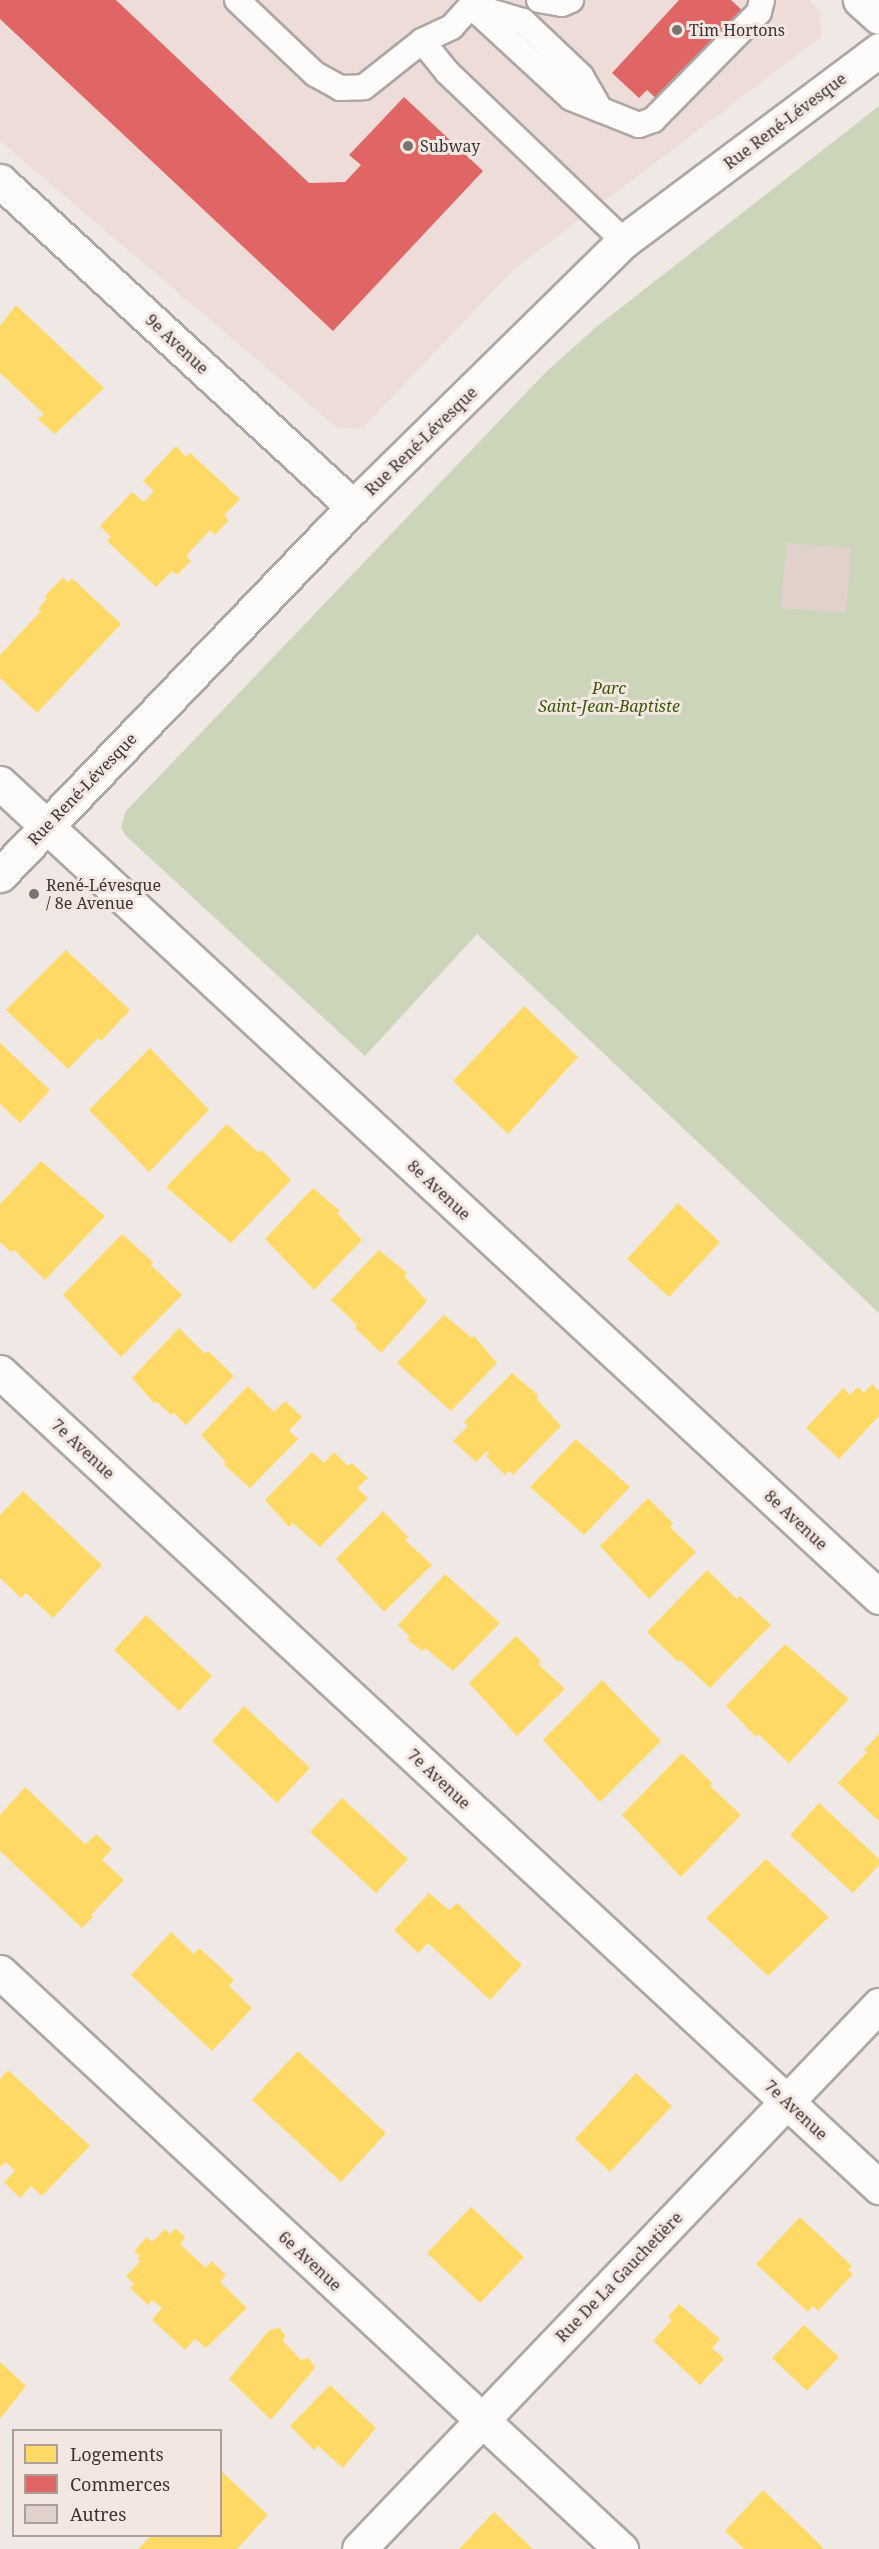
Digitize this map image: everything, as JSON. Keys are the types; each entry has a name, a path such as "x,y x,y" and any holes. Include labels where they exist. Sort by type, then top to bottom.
{"street":[{"path":"860,0 879,17"},
{"name":"Rue René-Lévesque","path":"0,874 353,507 624,241 879,50"},
{"name":"9e Avenue","path":"0,181 353,507"},
{"name":"8e Avenue","path":"0,783 879,1597"},
{"name":"7e Avenue","path":"0,1372 879,2187"},
{"name":"6e Avenue","path":"0,1972 621,2549"},
{"name":"Rue De La Gauchetière","path":"359,2549 879,2004"}],"lane":[{"path":"237,0 315,75 340,87 364,87 422,41 452,27 474,3 572,98 639,125 653,120 759,12 762,0"},
{"path":"538,0 562,4 571,0"},
{"path":"422,41 447,72 624,241"}],"shaded area":[{"path":"0,0 809,0 820,12 821,37 512,271 362,429 336,427 0,141"}],"green space":[{"name":"Parc Saint-Jean-Baptiste","path":"879,106 879,1313 477,934 365,1056 125,835 121,827 126,811 547,371 595,328"}],"building: Logements":[{"path":"16,305 104,388 55,434 38,419 44,414 0,373 0,326"},
{"path":"176,446 186,457 190,453 240,499 224,515 229,520 215,535 210,530 186,556 191,561 177,575 172,571 156,587 107,541 111,537 100,526 132,492 144,502 149,497 154,491 143,481"},
{"path":"63,577 68,583 72,578 121,624 37,713 0,678 0,655 41,611 38,609 47,598 45,596"},
{"path":"66,950 130,1010 101,1041 98,1038 68,1069 6,1010"},
{"path":"524,1006 578,1057 508,1134 453,1081"},
{"path":"0,1043 50,1090 20,1123 0,1104"},
{"path":"150,1048 209,1110 149,1172 89,1110"},
{"path":"227,1124 258,1152 262,1150 291,1180 231,1243 166,1187"},
{"path":"41,1161 105,1216 45,1280 14,1250 11,1252 0,1242 0,1204"},
{"path":"313,1188 340,1211 337,1213 362,1240 314,1290 265,1239"},
{"path":"678,1203 720,1242 669,1297 627,1259"},
{"path":"122,1234 153,1262 151,1265 182,1295 121,1357 63,1295"},
{"path":"379,1250 407,1273 404,1276 427,1301 381,1353 331,1300"},
{"path":"444,1315 472,1338 474,1336 497,1363 451,1411 397,1363"},
{"path":"179,1328 205,1354 208,1351 234,1376 186,1425 174,1413 171,1415 157,1402 154,1403 132,1378"},
{"path":"512,1373 538,1395 537,1399 561,1426 513,1475 509,1471 505,1475 486,1456 489,1453 487,1451 476,1462 453,1441 468,1426 464,1422"},
{"path":"872,1384 879,1391 879,1416 839,1459 806,1428 843,1388 850,1395 858,1387 864,1393"},
{"path":"248,1386 274,1412 285,1401 302,1417 289,1431 298,1439 250,1488 223,1464 226,1462 201,1435"},
{"path":"576,1439 630,1487 584,1535 530,1487"},
{"path":"312,1452 324,1463 334,1452 348,1466 352,1463 368,1478 357,1488 368,1498 320,1547 293,1523 289,1527 265,1500"},
{"path":"23,1491 102,1565 53,1618 26,1593 21,1598 0,1578 0,1515"},
{"path":"648,1498 673,1523 670,1527 696,1552 649,1599 600,1546"},
{"path":"383,1511 408,1537 405,1540 432,1565 384,1612 336,1559"},
{"path":"707,1570 737,1599 740,1596 771,1625 710,1688 680,1660 678,1662 647,1632"},
{"path":"445,1574 500,1623 453,1671 425,1648 422,1651 407,1639 410,1637 398,1625"},
{"path":"146,1615 212,1676 179,1711 114,1650"},
{"path":"516,1636 541,1661 538,1664 565,1689 517,1736 469,1683"},
{"path":"785,1644 849,1699 789,1763 758,1734 756,1737 726,1706"},
{"path":"602,1680 661,1741 600,1802 543,1740"},
{"path":"244,1706 310,1768 277,1803 212,1741"},
{"path":"879,1734 879,1821 838,1783 867,1752 864,1750"},
{"path":"682,1753 712,1783 710,1786 741,1815 681,1877 622,1815"},
{"path":"25,1787 84,1843 86,1844 96,1834 112,1849 102,1860 124,1880 82,1928 0,1851 0,1815"},
{"path":"342,1798 408,1859 376,1893 310,1832"},
{"path":"819,1803 879,1859 879,1865 853,1893 790,1835"},
{"path":"766,1859 829,1917 768,1976 706,1918"},
{"path":"429,1893 449,1910 457,1903 522,1965 490,2000 428,1943 418,1953 394,1930"},
{"path":"171,1932 194,1954 199,1948 217,1964 234,1980 229,1986 252,2008 212,2051 131,1975"},
{"path":"298,2051 386,2133 341,2182 252,2100"},
{"path":"8,2070 90,2146 42,2196 31,2186 20,2198 4,2182 15,2171 6,2162 0,2167 0,2079"},
{"path":"636,2073 672,2106 610,2172 575,2139"},
{"path":"471,2207 524,2257 480,2303 427,2253"},
{"path":"800,2217 852,2266 848,2270 853,2274 818,2311 813,2306 808,2312 756,2264"},
{"path":"175,2228 185,2237 180,2244 206,2268 212,2261 226,2275 220,2282 247,2308 206,2348 195,2339 185,2350 152,2320 162,2308 152,2300 148,2305 130,2288 134,2284 126,2276 140,2262 137,2259 140,2256 134,2251 147,2237 152,2242 165,2229 170,2234"},
{"path":"679,2304 720,2339 712,2348 724,2359 700,2385 653,2341 672,2320 668,2317"},
{"path":"804,2325 839,2357 807,2391 772,2358"},
{"path":"280,2328 285,2335 283,2341 301,2360 309,2358 315,2368 271,2420 229,2379 269,2330"},
{"path":"0,2362 26,2386 0,2419"},
{"path":"330,2385 376,2428 343,2468 318,2446 314,2450 290,2426"},
{"path":"222,2472 268,2515 237,2549 138,2549 150,2537 222,2537"},
{"path":"763,2490 824,2549 744,2549 725,2531"},
{"path":"494,2512 533,2549 459,2549"}],"building: Commerces":[{"path":"0,0 116,0 309,183 345,182 361,165 349,155 404,97 483,171 333,331 0,19"},
{"path":"679,0 731,0 744,12 660,102 647,90 639,98 612,73"}],"building: Autres":[{"path":"786,543 851,548 846,613 781,608"}],"place":[{"name":"Tim Hortons","path":"677,30"},
{"name":"Subway","path":"408,146"},
{"name":"René-Lévesque / 8e Avenue","path":"34,894"}]}
